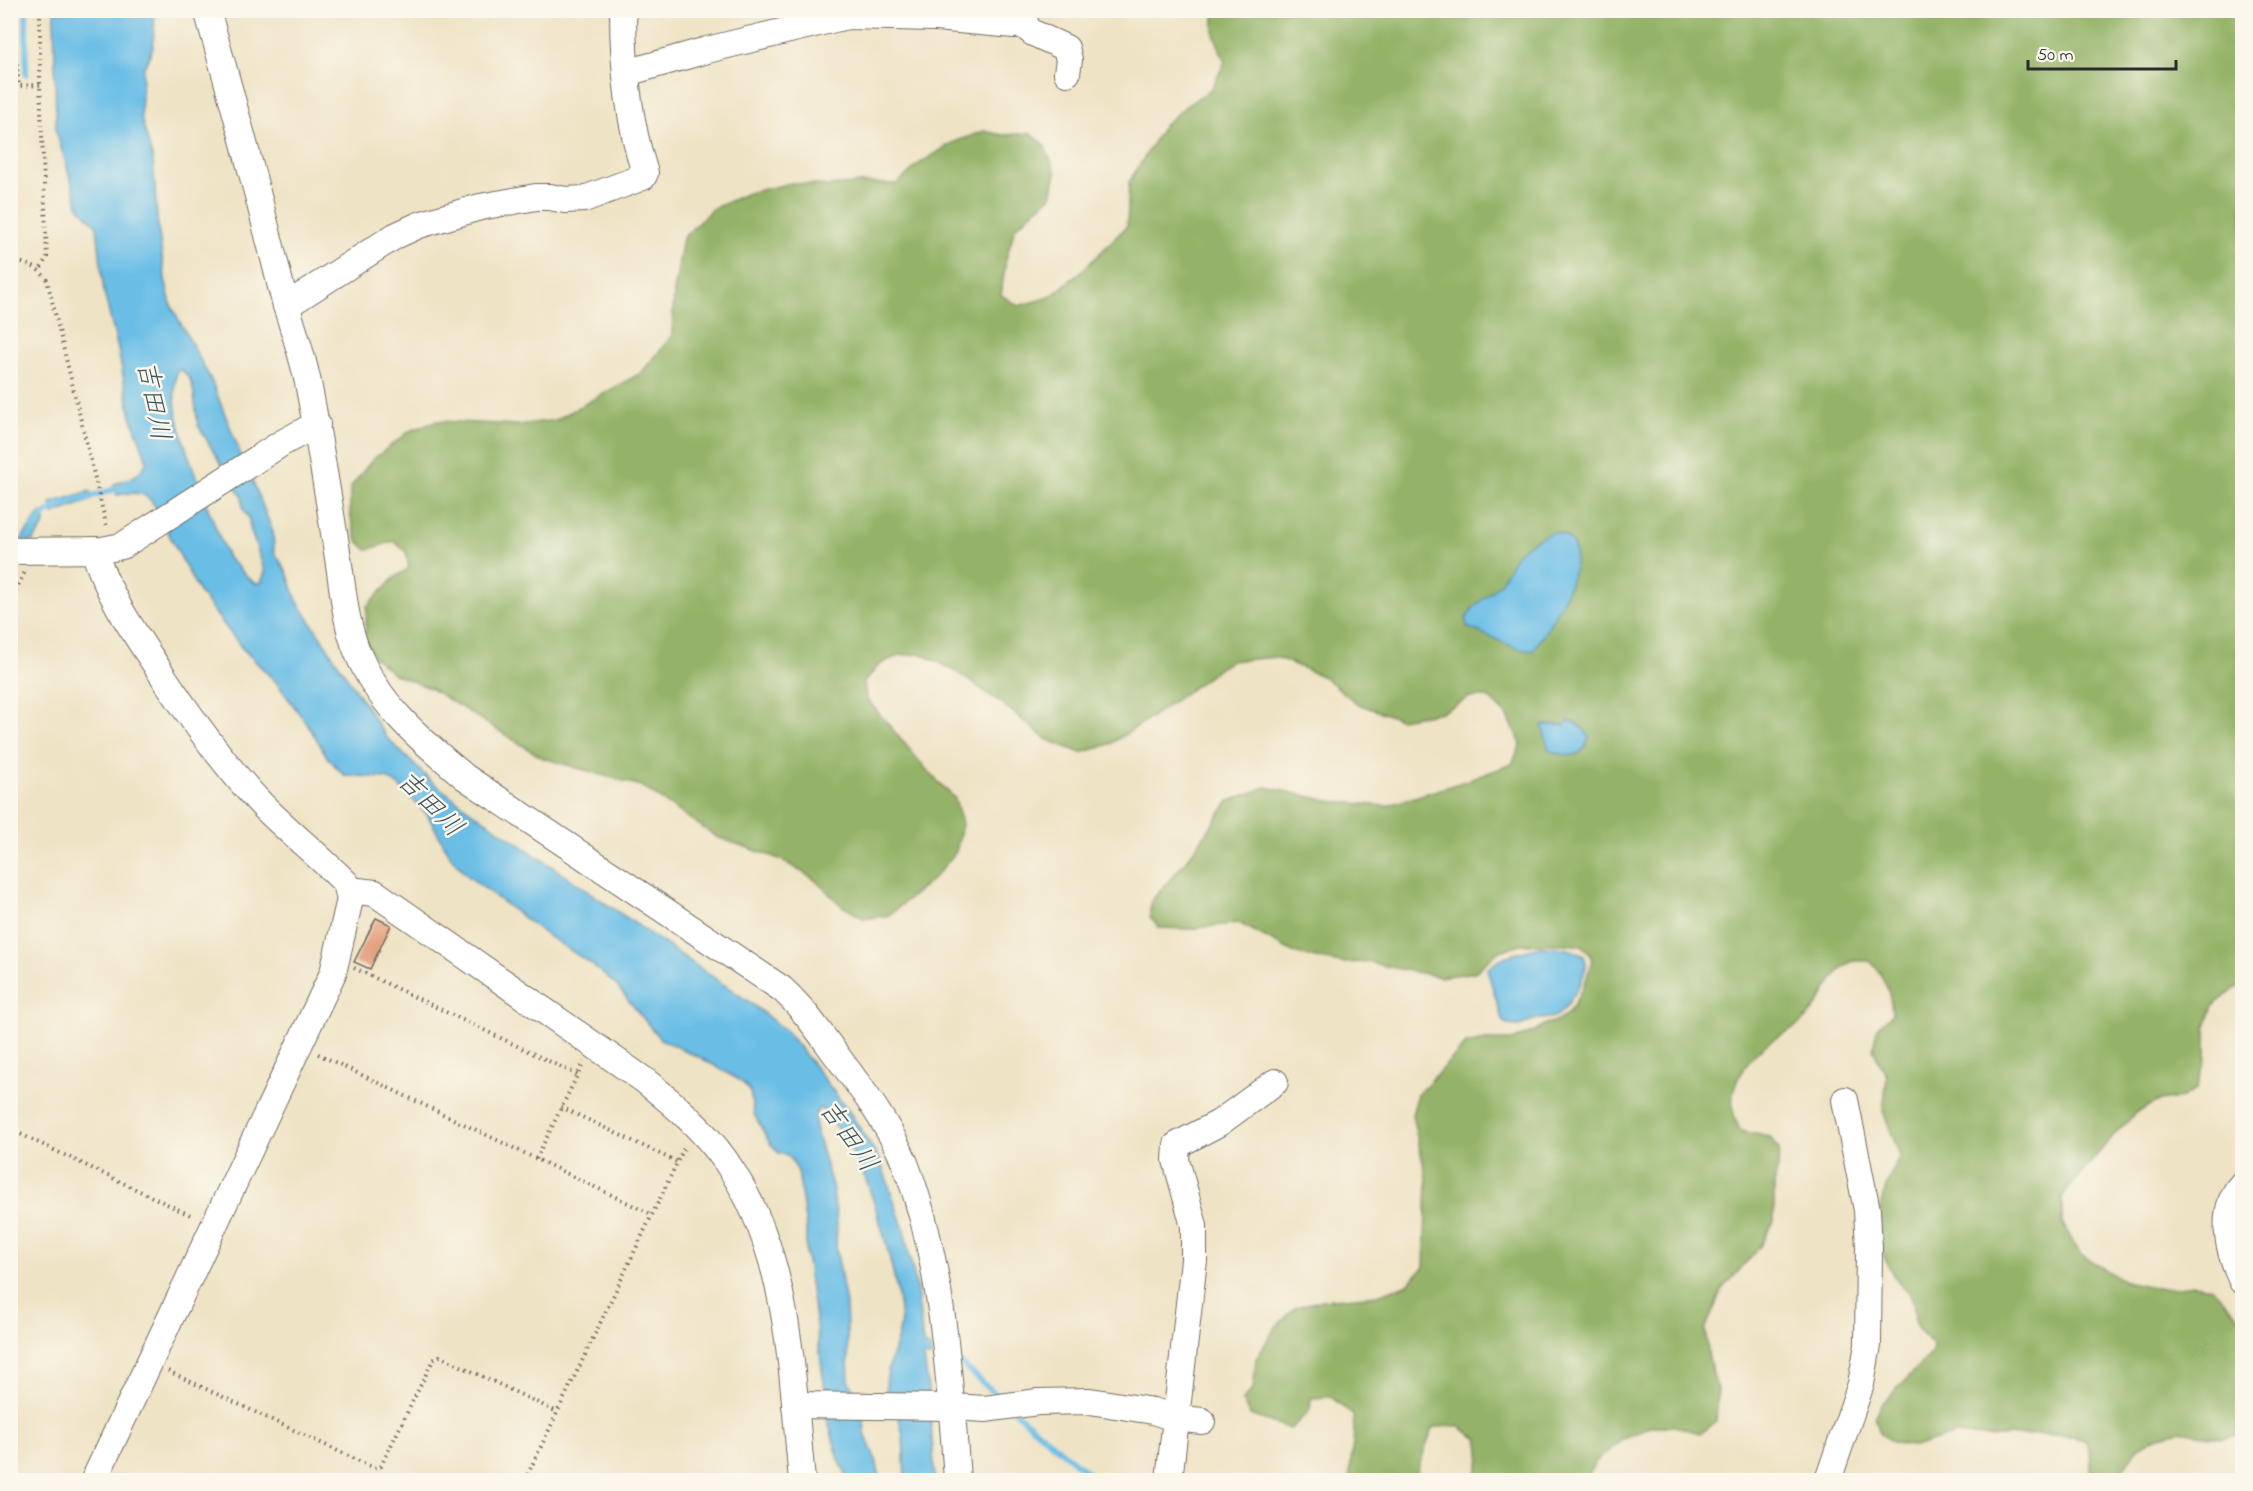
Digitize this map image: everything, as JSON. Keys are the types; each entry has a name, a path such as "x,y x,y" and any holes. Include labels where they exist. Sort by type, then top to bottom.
{"street":[{"path":"207,10 249,159 286,306 304,362 352,638 357,653 376,687 403,723 465,777 782,990 799,1005 847,1069 878,1115 904,1163 923,1222 933,1267 945,1407 957,1480"},
{"path":"286,306 395,236 419,225 480,207 536,197 584,199 643,177 645,173 634,140 626,73 623,10"},
{"path":"626,73 707,50 847,16 936,18 1014,25 1024,16 1033,33 1066,48 1069,60 1067,73"},
{"path":"21,551 106,549 316,424"},
{"path":"94,1480 301,1046 337,960 348,910 349,890 341,878 262,805 185,709 106,585 106,549"},
{"path":"349,890 375,894 593,1044 660,1093 700,1130 725,1160 742,1187 772,1254 803,1405 802,1480"},
{"path":"1169,1480 1194,1249 1194,1226 1176,1160 1177,1145 1219,1123 1275,1082"},
{"path":"1828,1480 1861,1384 1868,1345 1867,1210 1845,1100"},
{"path":"2242,1184 2234,1193 2228,1214 2231,1247 2242,1281"},
{"path":"803,1405 945,1407 972,1410 1038,1402 1090,1401 1202,1421"}],"path":[{"path":"11,10 19,86 40,85"},
{"path":"40,10 40,85 47,257 40,270"},
{"path":"10,260 34,266 47,280 100,497 108,536 106,549"},
{"path":"10,601 21,551"},
{"path":"337,960 578,1075"},
{"path":"536,1159 593,1044"},
{"path":"301,1046 651,1214"},
{"path":"561,1107 677,1162"},
{"path":"10,1129 215,1227"},
{"path":"525,1480 686,1143 700,1130"},
{"path":"149,1361 374,1468 381,1466 433,1360 440,1356 557,1412"}],"green space":[{"path":"1214,11 2242,11 2242,419 2233,429 2242,454 2242,986 2213,1006 2206,1027 2206,1059 2196,1089 2182,1098 2159,1101 2136,1113 2112,1137 2062,1197 2062,1222 2080,1254 2124,1281 2163,1289 2194,1285 2212,1288 2242,1320 2242,1434 2222,1438 2180,1431 2156,1437 2139,1447 2115,1480 2090,1480 2091,1458 2085,1441 2073,1436 2039,1434 1999,1437 1955,1434 1914,1447 1892,1442 1880,1433 1875,1418 1881,1405 1932,1353 1933,1344 1918,1329 1912,1299 1888,1266 1879,1235 1881,1203 1900,1156 1883,1111 1887,1076 1873,1050 1877,1028 1892,1014 1889,992 1870,961 1851,962 1837,973 1809,1016 1796,1027 1763,1047 1744,1068 1738,1079 1733,1105 1735,1118 1741,1131 1770,1137 1779,1149 1778,1167 1774,1183 1774,1221 1760,1246 1722,1290 1705,1329 1709,1359 1718,1393 1716,1422 1700,1433 1675,1426 1651,1426 1623,1439 1594,1463 1587,1480 1471,1480 1480,1461 1478,1439 1458,1426 1433,1427 1414,1480 1349,1480 1354,1433 1353,1415 1331,1397 1311,1398 1310,1410 1291,1429 1250,1415 1242,1401 1253,1389 1256,1359 1275,1328 1296,1307 1323,1300 1378,1295 1408,1284 1424,1267 1427,1179 1412,1115 1418,1094 1466,1044 1486,1040 1512,1040 1565,1016 1574,1005 1592,961 1589,952 1582,946 1520,944 1498,952 1475,972 1440,977 1366,962 1341,963 1297,954 1239,923 1189,929 1159,928 1150,917 1151,901 1187,860 1229,801 1266,787 1330,801 1386,806 1512,764 1521,744 1508,717 1488,697 1470,697 1442,712 1400,719 1358,704 1324,677 1276,657 1230,661 1110,744 1081,753 1046,739 1004,705 955,671 923,654 900,655 880,664 864,682 866,698 926,769 955,799 962,824 956,852 934,878 889,915 865,919 842,906 814,879 780,859 717,837 641,786 543,758 430,688 394,674 374,657 365,639 367,606 394,578 409,568 406,552 394,541 367,550 357,540 350,515 350,488 372,460 410,431 437,421 518,425 556,420 641,373 672,336 674,291 683,238 712,209 748,193 792,183 829,186 861,183 897,184 920,163 952,143 984,131 1002,135 1031,133 1044,145 1056,173 1051,196 1015,228 1006,259 1001,295 1018,306 1050,297 1084,269 1127,226 1129,182 1164,125 1211,89 1225,62 1214,34"}],"water":[{"name":"吉田川","path":"54,11 155,11 153,47 143,70 141,118 153,160 157,218 165,279 171,305 212,382 245,465 228,476 198,425 190,379 182,370 178,370 175,383 177,414 186,449 202,492 161,518 153,503 145,495 133,493 117,495 114,484 137,474 147,461 131,416 104,292 97,226 79,207 56,131"},
{"name":"吉田川","path":"247,467 273,532 274,552 287,572 297,601 387,738 431,781 471,811 748,1001 787,1032 850,1113 880,1160 904,1230 917,1290 923,1343 930,1348 931,1357 924,1356 930,1403 887,1395 888,1369 900,1328 898,1296 893,1273 867,1182 853,1153 821,1108 816,1112 815,1127 832,1186 837,1220 836,1247 846,1305 849,1382 862,1404 827,1404 806,1254 806,1227 798,1171 788,1155 779,1153 769,1142 754,1114 750,1091 741,1081 703,1059 660,1039 616,985 590,963 548,936 469,877 451,857 427,814 399,786 387,778 344,775 328,758 310,728 277,683 242,648 199,592 163,523 203,496 228,558 254,583 261,583 265,572 250,528 249,518 243,509 242,496 229,479"},
{"path":"90,491 92,500 53,514 51,503"},
{"path":"40,513 45,516 45,524 33,541 20,541"},
{"path":"1553,532 1568,539 1575,551 1575,567 1561,605 1533,651 1518,649 1467,627 1466,619 1472,609 1500,583 1517,553 1533,541"},
{"path":"1569,721 1581,726 1589,737 1583,750 1574,755 1549,751 1542,725 1564,725"},
{"path":"1540,947 1563,948 1583,954 1586,963 1580,984 1566,1007 1556,1016 1536,1019 1519,1026 1503,1022 1487,969 1504,957"},
{"path":"897,1408 930,1409 935,1480 905,1480 903,1436"},
{"path":"863,1409 865,1434 877,1463 879,1480 848,1480 838,1457 827,1417"}],"building":[{"path":"376,918 391,925 370,969 354,962"}],"waterway":[{"path":"26,10 26,74"},
{"path":"83,499 122,487"},
{"path":"39,521 59,506"},
{"path":"962,1364 1002,1400"},
{"path":"1016,1413 1096,1480"}]}
